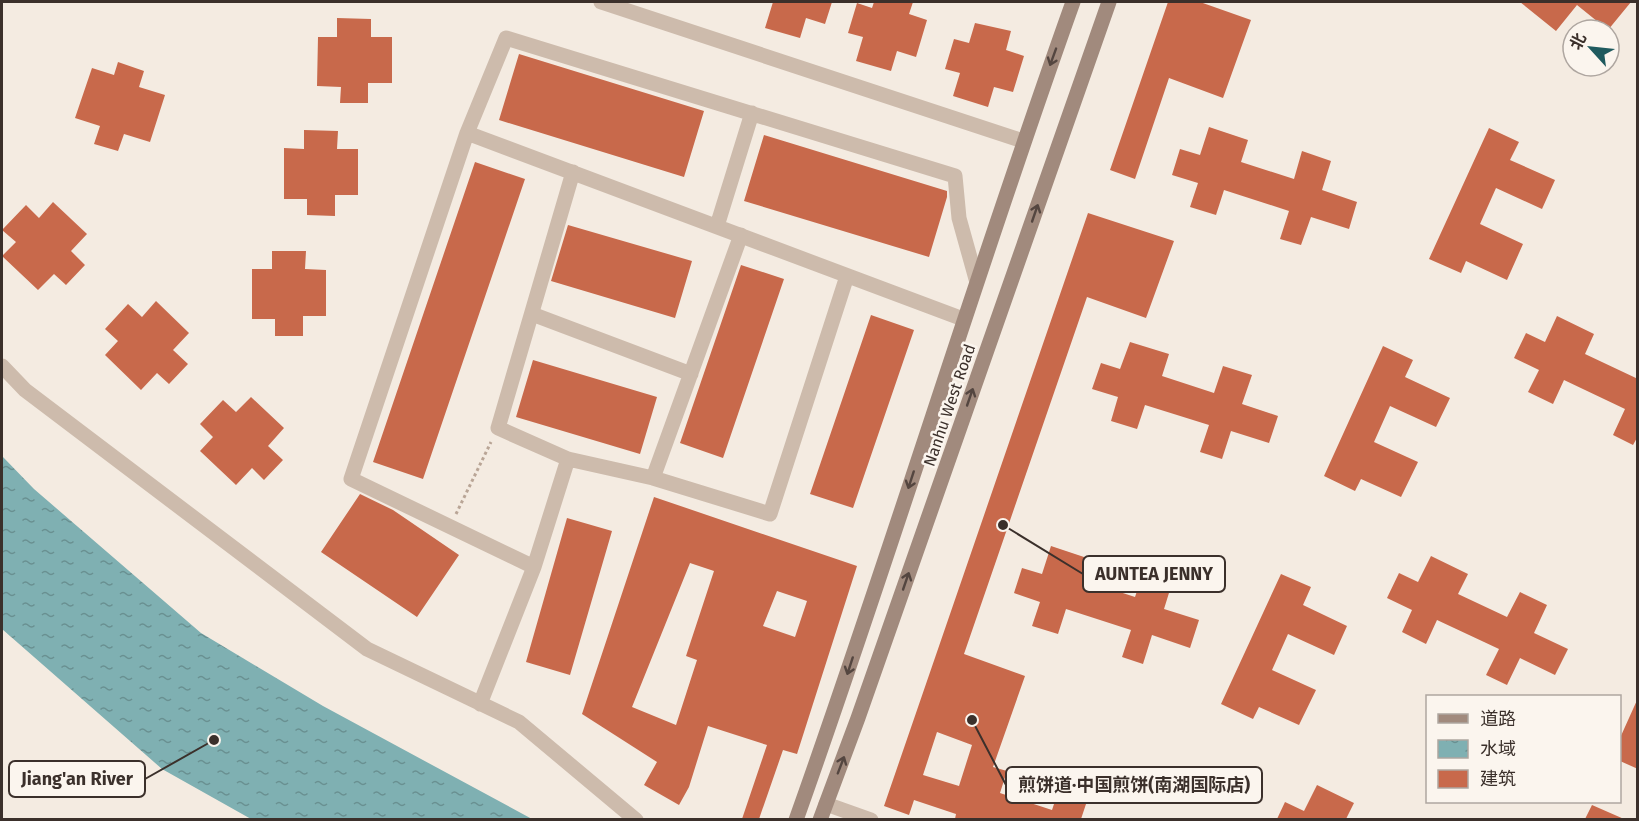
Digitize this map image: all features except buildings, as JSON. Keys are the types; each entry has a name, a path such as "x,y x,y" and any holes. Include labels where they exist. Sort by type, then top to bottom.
{"main road":[{"name":"Nanhu West Road","path":"796,819 841,695 976,279 1073,2"},
{"name":"Nanhu West Road","path":"820,819 1109,2"}],"street":[{"path":"601,2 1023,141"},
{"path":"534,567 351,479 467,134 506,38 955,176 959,218 976,279"},
{"path":"717,225 752,114"},
{"path":"467,134 717,225 963,319"},
{"path":"573,172 498,428 568,459 653,478 770,514 847,276"},
{"path":"653,478 741,235"},
{"path":"532,314 691,374"},
{"path":"2,366 25,390 367,649 519,722 636,819"},
{"path":"480,704 534,567 568,459"},
{"path":"826,804 871,819"}],"path":[{"path":"450,526 498,428"}],"water":[{"path":"2,456 34,489 201,633 323,706 532,819 251,819 162,769 2,629"}],"place":[{"name":"AUNTEA JENNY","path":"1003,525"},
{"name":"煎饼道·中国煎饼(南湖国际店)","path":"972,720"},
{"name":"Jiang'an River","path":"214,740"}]}
